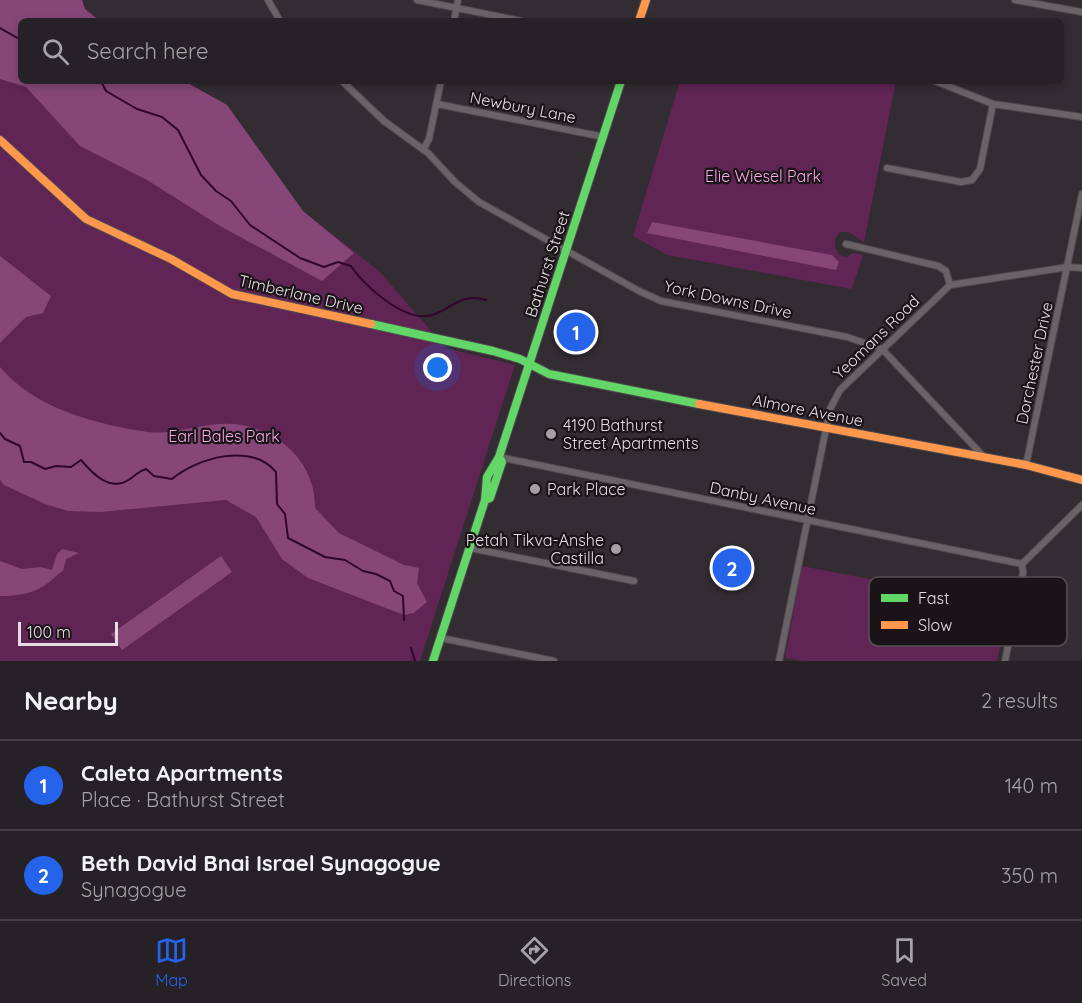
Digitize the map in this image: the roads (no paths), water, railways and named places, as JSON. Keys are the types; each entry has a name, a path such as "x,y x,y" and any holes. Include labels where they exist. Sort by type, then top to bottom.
{"street":[{"path":"278,0 270,3 278,18"},
{"path":"417,0 506,18"},
{"path":"454,18 458,0"},
{"path":"640,18 646,0"},
{"path":"1015,0 1082,12"},
{"name":"York Downs Drive","path":"345,84 384,121 423,150 479,202 567,252 661,301 847,337 882,348 985,458"},
{"path":"423,150 429,139 440,84"},
{"name":"Bathurst Street","path":"434,661 485,500 490,498 498,477 502,462 499,456 620,84"},
{"path":"943,84 993,104 1082,117"},
{"name":"Newbury Lane","path":"437,104 604,137"},
{"path":"887,168 961,182 972,180 980,169 993,104"},
{"name":"Timberlane Drive","path":"0,140 86,219 171,259 232,294 493,351 520,359 530,365"},
{"name":"Dorchester Drive","path":"1026,465 1082,194"},
{"path":"846,244 938,266 945,271 950,285 1068,267 1082,268"},
{"name":"Yeomans Road","path":"779,661 830,409 840,390 950,285"},
{"name":"Almore Avenue","path":"530,365 549,374 826,430 1026,465 1082,480"},
{"name":"Danby Avenue","path":"499,456 807,522 1022,564"},
{"path":"1022,577 1022,564 1082,505"},
{"path":"470,548 634,581"},
{"path":"441,638 554,661"},
{"path":"1005,661 1008,646"}],"waterway":[{"path":"0,28 18,38"},
{"path":"102,84 106,91 137,109 162,117 178,130 201,175 216,191 231,201 250,225 300,258 324,267 338,262 351,266 376,293 412,314 424,316 435,314 465,299 486,300"},
{"path":"0,433 5,439 20,446 24,462 31,462 45,469 56,466 71,467 81,460 102,480 115,484 123,483 146,469 154,476 172,479 183,471 209,460 224,456 253,457 276,472 277,504 285,514 288,538 325,557 345,560 363,571 390,581 394,591 403,596 404,620"},
{"path":"411,648 415,661"}],"place":[{"name":"Caleta Apartments","path":"576,332"},
{"name":"4190 Bathurst Street Apartments","path":"551,434"},
{"name":"Park Place","path":"535,489"},
{"name":"Petah Tikva-Anshe Castilla","path":"616,549"},
{"name":"Beth David Bnai Israel Synagogue","path":"732,568"}],"park label":[{"name":"Elie Wiesel Park","path":"763,176"},
{"name":"Earl Bales Park","path":"224,436"}]}
